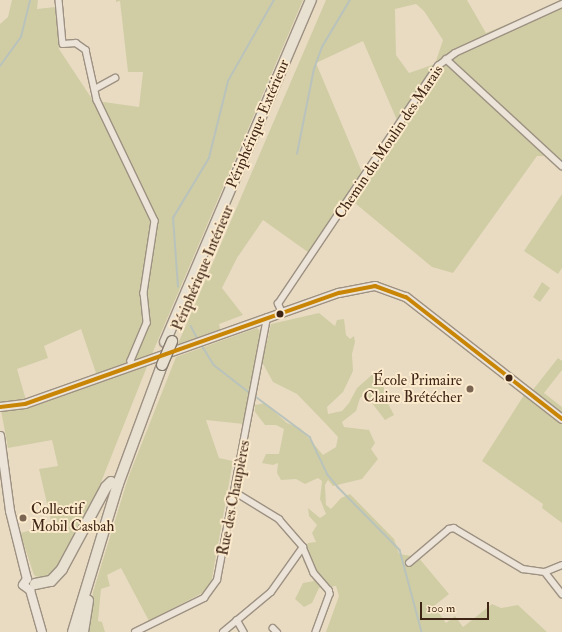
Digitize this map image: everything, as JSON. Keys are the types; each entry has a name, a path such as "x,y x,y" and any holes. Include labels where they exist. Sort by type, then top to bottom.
{"highway":[{"name":"Périphérique Extérieur","path":"169,341 310,0"},
{"name":"Périphérique Intérieur","path":"73,632 90,572 158,366 318,0"},
{"path":"66,632 111,482 158,366"},
{"path":"31,584 51,581 62,569 106,487 111,482"},
{"path":"83,632 92,580 90,572"}],"street":[{"path":"59,0 63,44 76,43 86,50 97,100 155,226 144,293 146,323 131,361 132,366"},
{"name":"Chemin du Moulin des Marais","path":"282,313 278,304 438,66 446,59 562,4"},
{"path":"446,59 562,166"},
{"path":"95,89 115,78"},
{"path":"0,409 25,404 352,289 375,286 396,292 414,302 562,419"},
{"name":"Rue des Chaupières","path":"135,632 199,601 213,589 219,575 267,318"},
{"path":"0,436 10,511 31,584 42,632"},
{"path":"235,492 275,515 303,547 314,574 329,592 316,632"},
{"path":"409,563 442,534 454,528 523,569 545,572 562,565"},
{"path":"223,632 271,592 303,547"},
{"path":"545,572 562,594"},
{"path":"237,620 244,632"}],"shaded area":[{"path":"12,0 38,0 37,9 55,7 59,49 96,105 104,102 139,107 143,72 128,72 120,1 116,2 116,0 303,0 152,354 86,520 55,570 41,579 34,575 20,533 52,525 39,469 58,466 52,440 8,448 0,405 0,24 8,17","holes":["81,329 99,382 28,407 17,369 48,358 44,346"]},
{"path":"326,0 467,0 486,33 562,1 562,171 545,156 537,156 453,273 432,267 350,199 312,255 263,220 237,258 222,288 243,315 219,324 221,332 177,346","holes":["416,4 424,11 443,40 435,64 409,73 396,55 395,9","363,41 399,125 364,177 316,63"]},
{"path":"562,194 562,268 558,274 524,251"},
{"path":"542,282 550,288 540,302 533,297"},
{"path":"319,313 335,326 337,320 344,319 346,335 350,339 354,336 355,342 352,354 353,371 343,392 327,407 328,414 342,411 349,403 357,388 374,373 380,372 384,378 384,396 394,415 385,420 365,394 360,398 356,411 342,422 344,427 369,430 375,443 371,449 378,459 362,479 333,486 328,480 325,485 326,505 331,509 341,498 350,494 394,539 399,554 418,557 449,594 434,606 446,623 455,616 463,627 492,604 501,608 518,605 547,632 326,632 339,596 336,586 319,588 312,603 304,607 295,599 303,583 314,581 303,561 303,556 308,551 306,546 308,543 316,542 312,533 317,525 309,516 308,508 320,518 326,514 320,499 322,481 318,478 305,484 296,479 281,480 277,473 278,463 273,465 262,463 266,454 279,454 284,429 276,425 265,425 255,412 255,405 265,403 287,423 300,428 323,455 336,447 338,437 297,394 273,382 262,362 271,324"},
{"path":"257,328 261,332 244,424 206,420 219,458 233,461 211,584 204,592 149,621 121,568 107,575 110,586 101,589 98,621 102,622 105,632 88,632 93,592 128,478 176,357"},
{"path":"558,358 562,361 562,370 544,393 562,407 562,414 532,391"},
{"path":"524,395 562,425 562,523 542,508 543,504 482,461"}],"waterway":[{"path":"0,66 21,37 30,0"},
{"path":"178,287 173,218 209,158 228,81 274,0"},
{"path":"297,154 314,69 322,47 350,0"},
{"path":"191,326 198,339"},
{"path":"201,344 214,365 250,393"},
{"path":"255,396 310,437 328,475 400,550 422,632"}],"transit line":[{"path":"0,407 25,404 339,293 375,286 406,297 562,419"}],"place":[{"name":"École Primaire Claire Brétécher","path":"470,389"},
{"name":"Collectif Mobil Casbah","path":"23,518"}]}
